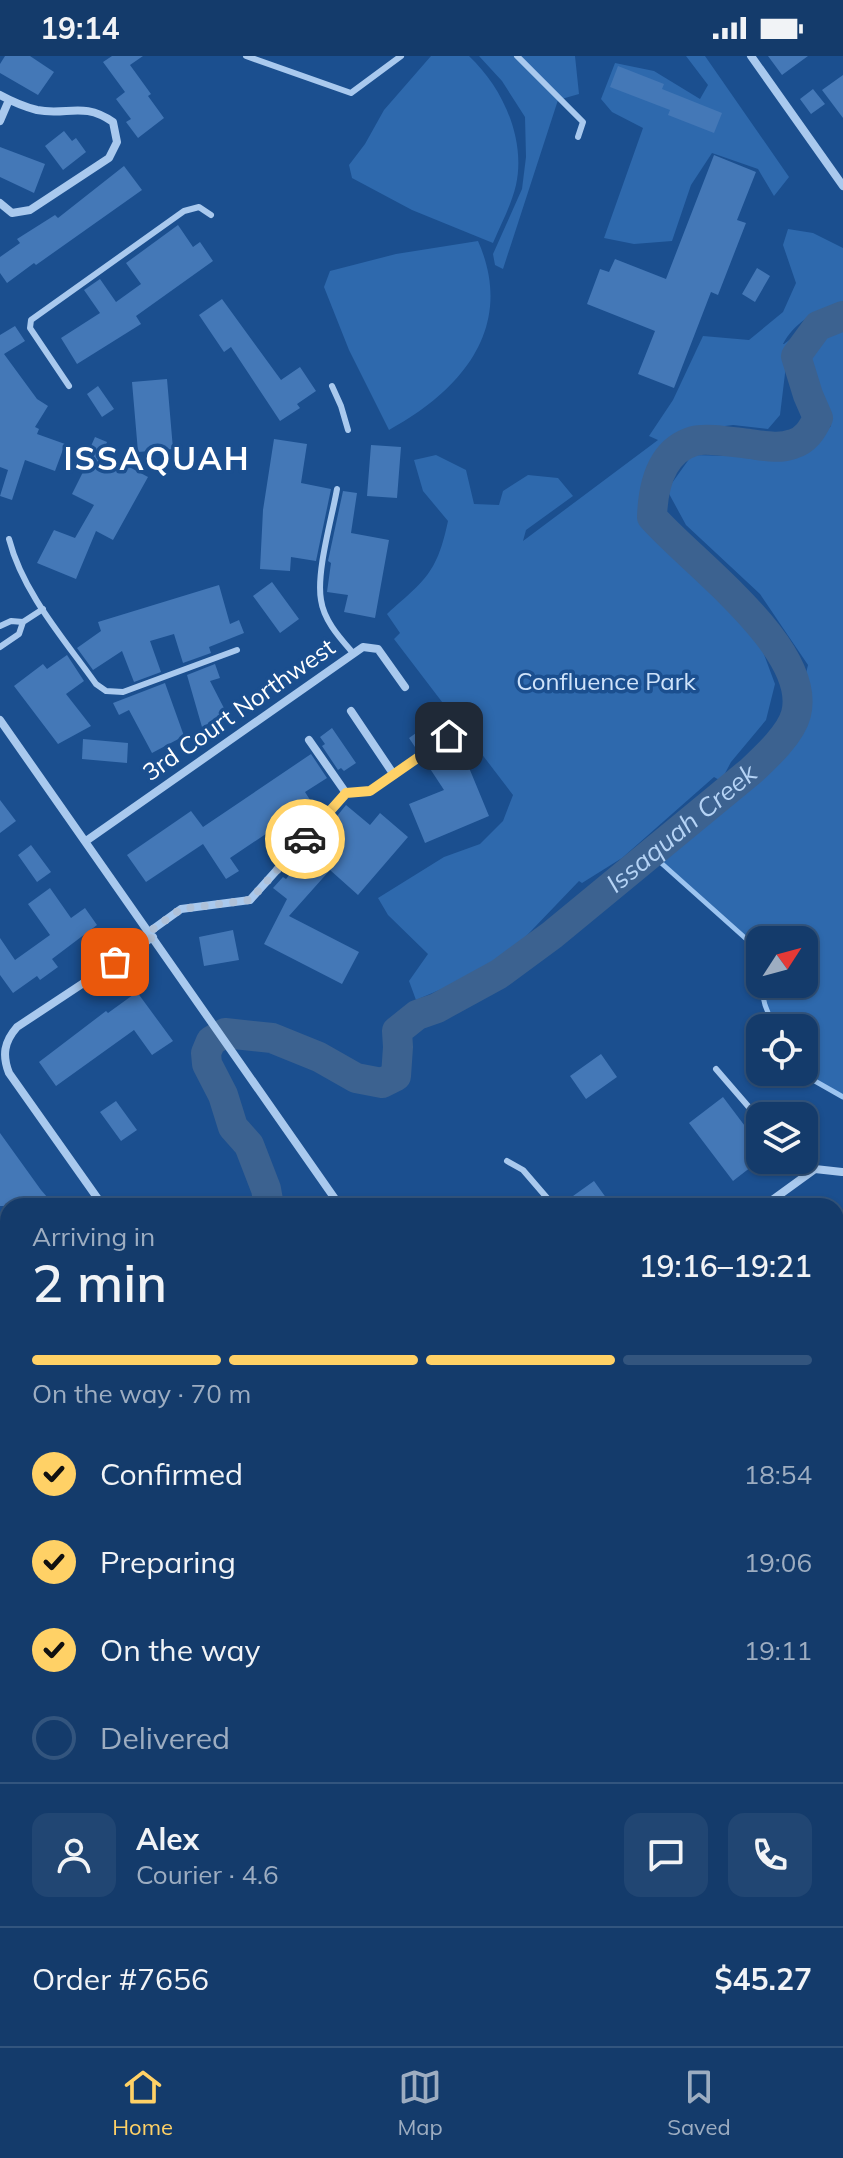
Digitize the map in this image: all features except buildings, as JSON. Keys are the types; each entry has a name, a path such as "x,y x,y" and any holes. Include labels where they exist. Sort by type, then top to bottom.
{"street":[{"path":"751,56 843,186"},
{"path":"0,121 4,97 38,110 99,112 113,122 117,142 109,158 30,210 12,213 0,203"},
{"name":"3rd Court Northwest","path":"86,841 363,647 375,647 405,687"},
{"path":"351,711 394,775"},
{"path":"0,720 334,1198"},
{"path":"97,1198 9,1073 4,1047 17,1027 151,934 181,909 250,900 346,793 370,791 449,736"},
{"path":"309,740 346,793"},
{"path":"818,1169 842,1172"},
{"path":"775,1198 808,1174"}],"lane":[{"path":"246,56 351,93 401,56"},
{"path":"517,56 583,122 578,137"},
{"path":"69,386 30,328 31,320 184,211 199,207 211,215"},
{"path":"332,386 348,430"},
{"path":"337,489 321,579 321,601 327,619 353,653"},
{"path":"9,539 15,561 43,609 96,684 106,691 123,692 237,650"},
{"path":"0,626 11,621 23,622 43,609"},
{"path":"0,647 19,634 23,622"},
{"path":"716,1069 746,1104"},
{"path":"507,1161 523,1170 547,1198"}],"green space":[{"path":"431,56 469,56 492,83 509,115 518,150 516,185 493,243 412,210 352,178 349,165 384,110"},
{"path":"479,56 575,56 579,94 558,100 503,269 495,265 493,254 522,189 526,157 525,117 502,81"},
{"path":"686,56 705,56 789,177 774,196 758,169 712,153 691,185 672,241 634,244 604,238 643,128 612,112 601,99 615,63 654,71 700,99 708,85"},
{"name":"Confluence Park","path":"788,229 813,233 843,248 843,313 817,323 787,357 780,415 768,429 733,425 693,430 653,464 643,494 647,528 718,593 759,641 775,684 766,720 731,762 721,781 714,777 622,858 582,883 579,881 508,955 465,979 416,1000 409,981 428,954 388,915 378,898 444,857 480,844 503,821 513,795 394,639 400,633 387,614 428,574 439,553 448,521 423,491 414,460 436,455 466,470 474,504 499,505 503,491 528,475 558,478 573,496 526,530 523,541 658,440 649,436 673,400 703,336 749,340 783,312 796,283 783,245","holes":["834,306 783,344 805,319"]},
{"path":"478,241 488,272 490,301 486,328 475,353 439,396 389,430 349,350 324,287 330,271 396,254"},
{"path":"843,325 843,1097 818,1083 818,1014 769,1014 763,998 818,998 818,926 746,926 746,940 650,853 732,789 771,751 796,713 808,665 760,594 686,525 667,490 692,455 774,461 804,454 831,426 808,363 825,332"}],"waterway":[{"name":"Issaquah Creek","path":"268,1198 249,1145 233,1127 223,1095 207,1064 206,1053 211,1041 225,1033 272,1038 319,1057 356,1078 382,1083 396,1076 397,1031 417,1015 437,1008 499,974 552,935 751,771 789,729 796,714 796,689 786,662 745,608 652,517 654,494 666,462 682,446 694,441 714,440 777,447 788,446 805,437 818,418 796,356 818,326 843,316"},
{"path":"650,853 746,939"},
{"path":"763,998 769,1014"},
{"path":"818,1083 843,1097"}],"way so far":[{"path":"115,962 153,937 149,932 181,909 250,900 305,839"}],"district":[{"name":"ISSAQUAH","path":"157,459"}],"route":[{"path":"305,839 346,793 370,791 449,736"}]}
